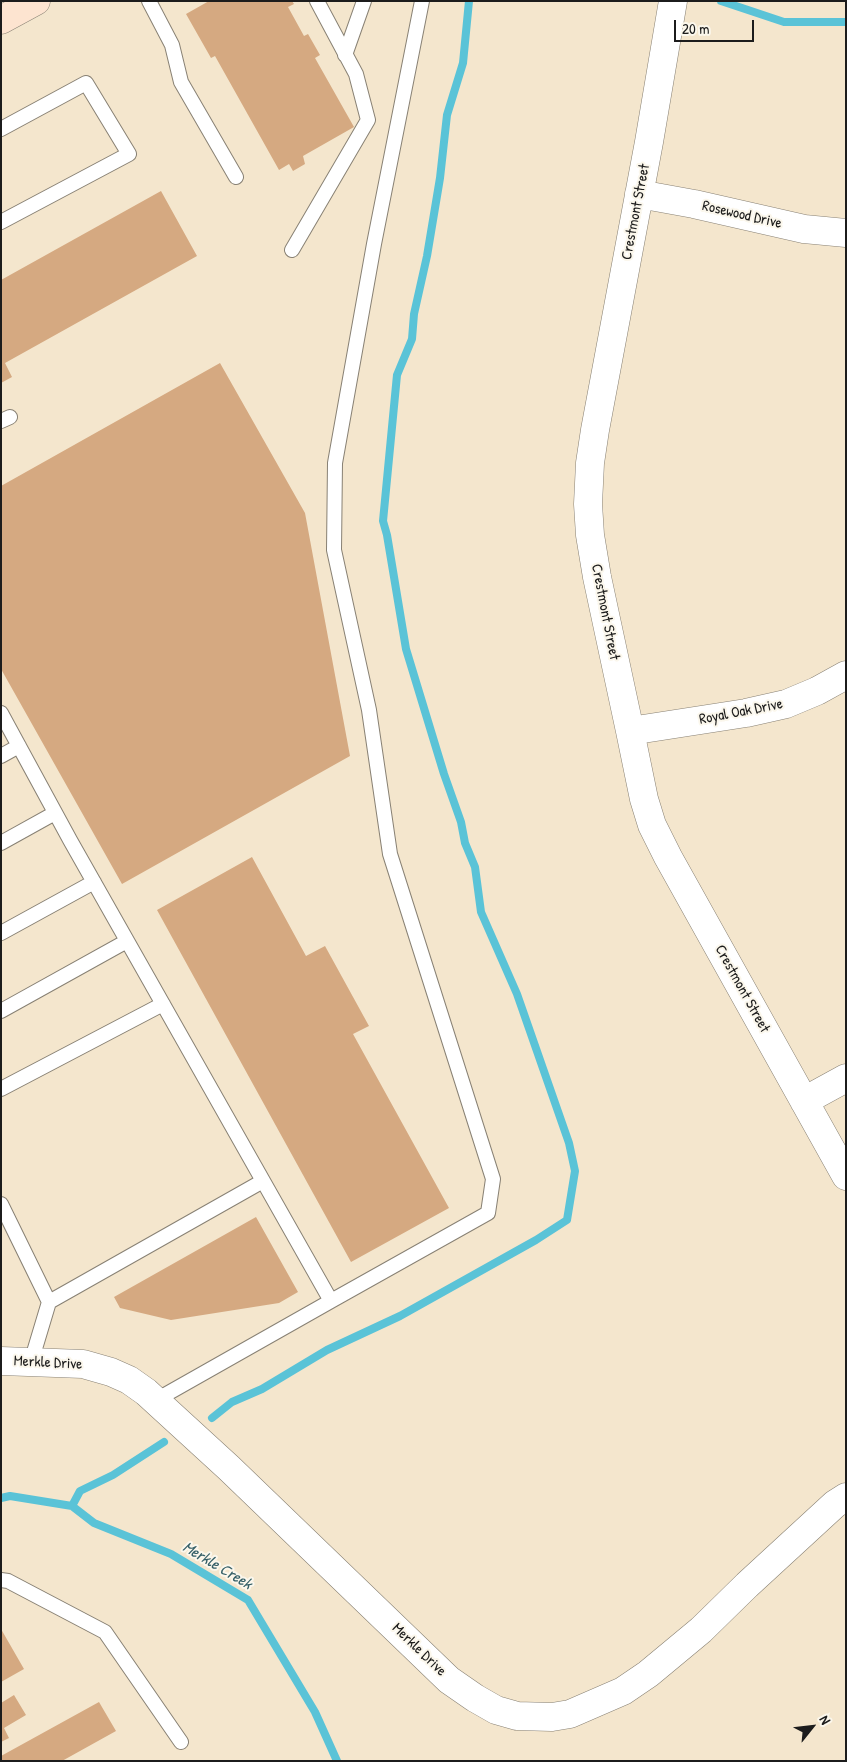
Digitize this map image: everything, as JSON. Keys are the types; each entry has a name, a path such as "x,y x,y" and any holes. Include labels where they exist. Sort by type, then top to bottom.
{"main road":[{"path":"1,20 36,1"}],"street":[{"name":"Crestmont Street","path":"673,1 595,430 590,463 588,504 590,535 597,577 652,825 846,1176"},
{"name":"Rosewood Drive","path":"639,194 694,204 804,229 846,233"},
{"name":"Royal Oak Drive","path":"630,731 746,713 786,704 846,675"},
{"path":"804,1102 846,1078"},
{"name":"Merkle Drive","path":"1,1361 83,1364 111,1372 129,1380 156,1400 236,1475 449,1680 496,1710 518,1716 552,1717 570,1714 622,1690 648,1674 701,1630 835,1504 846,1497"}],"lane":[{"path":"149,1 172,45 180,82 236,177"},
{"path":"292,250 368,120 356,74 317,1"},
{"path":"345,55 364,1"},
{"path":"156,1400 488,1213 493,1179 390,854 369,710 334,550 335,463 374,244 422,1"},
{"path":"1,129 86,82 129,154 1,222"},
{"path":"1,714 331,1301"},
{"path":"1,756 19,746"},
{"path":"1,843 55,813"},
{"path":"1,933 94,882"},
{"path":"1,1010 127,941"},
{"path":"1,1089 163,1004"},
{"path":"49,1302 263,1182"},
{"path":"1,1204 49,1302 31,1362"},
{"path":"1,1580 8,1581 105,1632 181,1742"}],"building":[{"path":"209,1 292,1 294,4 288,7 304,36 308,34 320,55 315,58 354,127 303,156 305,164 293,171 289,164 279,170 215,56 211,58 186,14"},
{"path":"161,191 197,256 5,363 12,377 1,383 1,280"},
{"path":"220,363 305,513 350,756 122,884 1,669 1,486"},
{"path":"252,857 306,956 325,946 369,1026 353,1034 449,1208 351,1262 157,910"},
{"path":"256,1217 298,1292 279,1303 171,1320 120,1308 114,1297"},
{"path":"1,1629 24,1669 1,1682"},
{"path":"14,1695 26,1715 4,1728 9,1738 1,1742 1,1703"},
{"path":"99,1702 116,1731 62,1761 1,1761 1,1756"}],"waterway":[{"path":"212,1418 232,1402 262,1389 327,1350 400,1316 536,1240 567,1220 575,1171 569,1143 517,994 481,912 475,867 465,843 461,822 444,774 406,649 383,521 397,375 412,339 414,314 427,256 440,178 447,115 463,63 469,1"},
{"path":"721,1 784,22 846,22"},
{"path":"72,1506 80,1491 113,1475 164,1442"},
{"name":"Merkle Creek","path":"1,1498 10,1496 72,1506 94,1523 171,1554 248,1600 315,1712 337,1761"}]}
